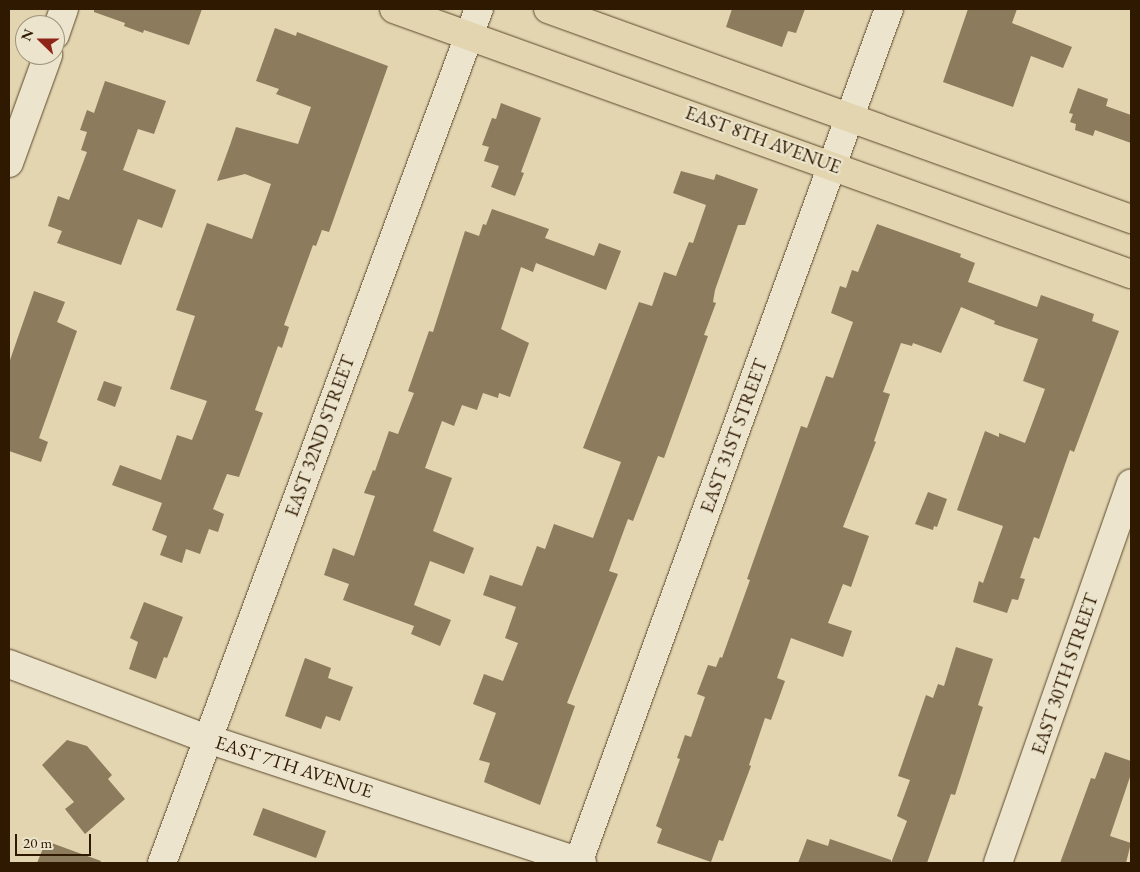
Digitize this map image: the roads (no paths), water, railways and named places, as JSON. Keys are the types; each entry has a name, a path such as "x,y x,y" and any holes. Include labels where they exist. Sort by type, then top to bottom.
{"main road":[{"name":"EAST 8TH AVENUE","path":"394,9 833,165 1131,274"},
{"path":"548,9 1131,219"}],"street":[{"name":"EAST 32ND STREET","path":"162,863 479,9"},
{"name":"EAST 31ST STREET","path":"579,863 889,9"},
{"path":"9,163 44,65"},
{"name":"EAST 30TH STREET","path":"998,863 1131,484"},
{"name":"EAST 7TH AVENUE","path":"9,664 208,739 579,863"}]}
